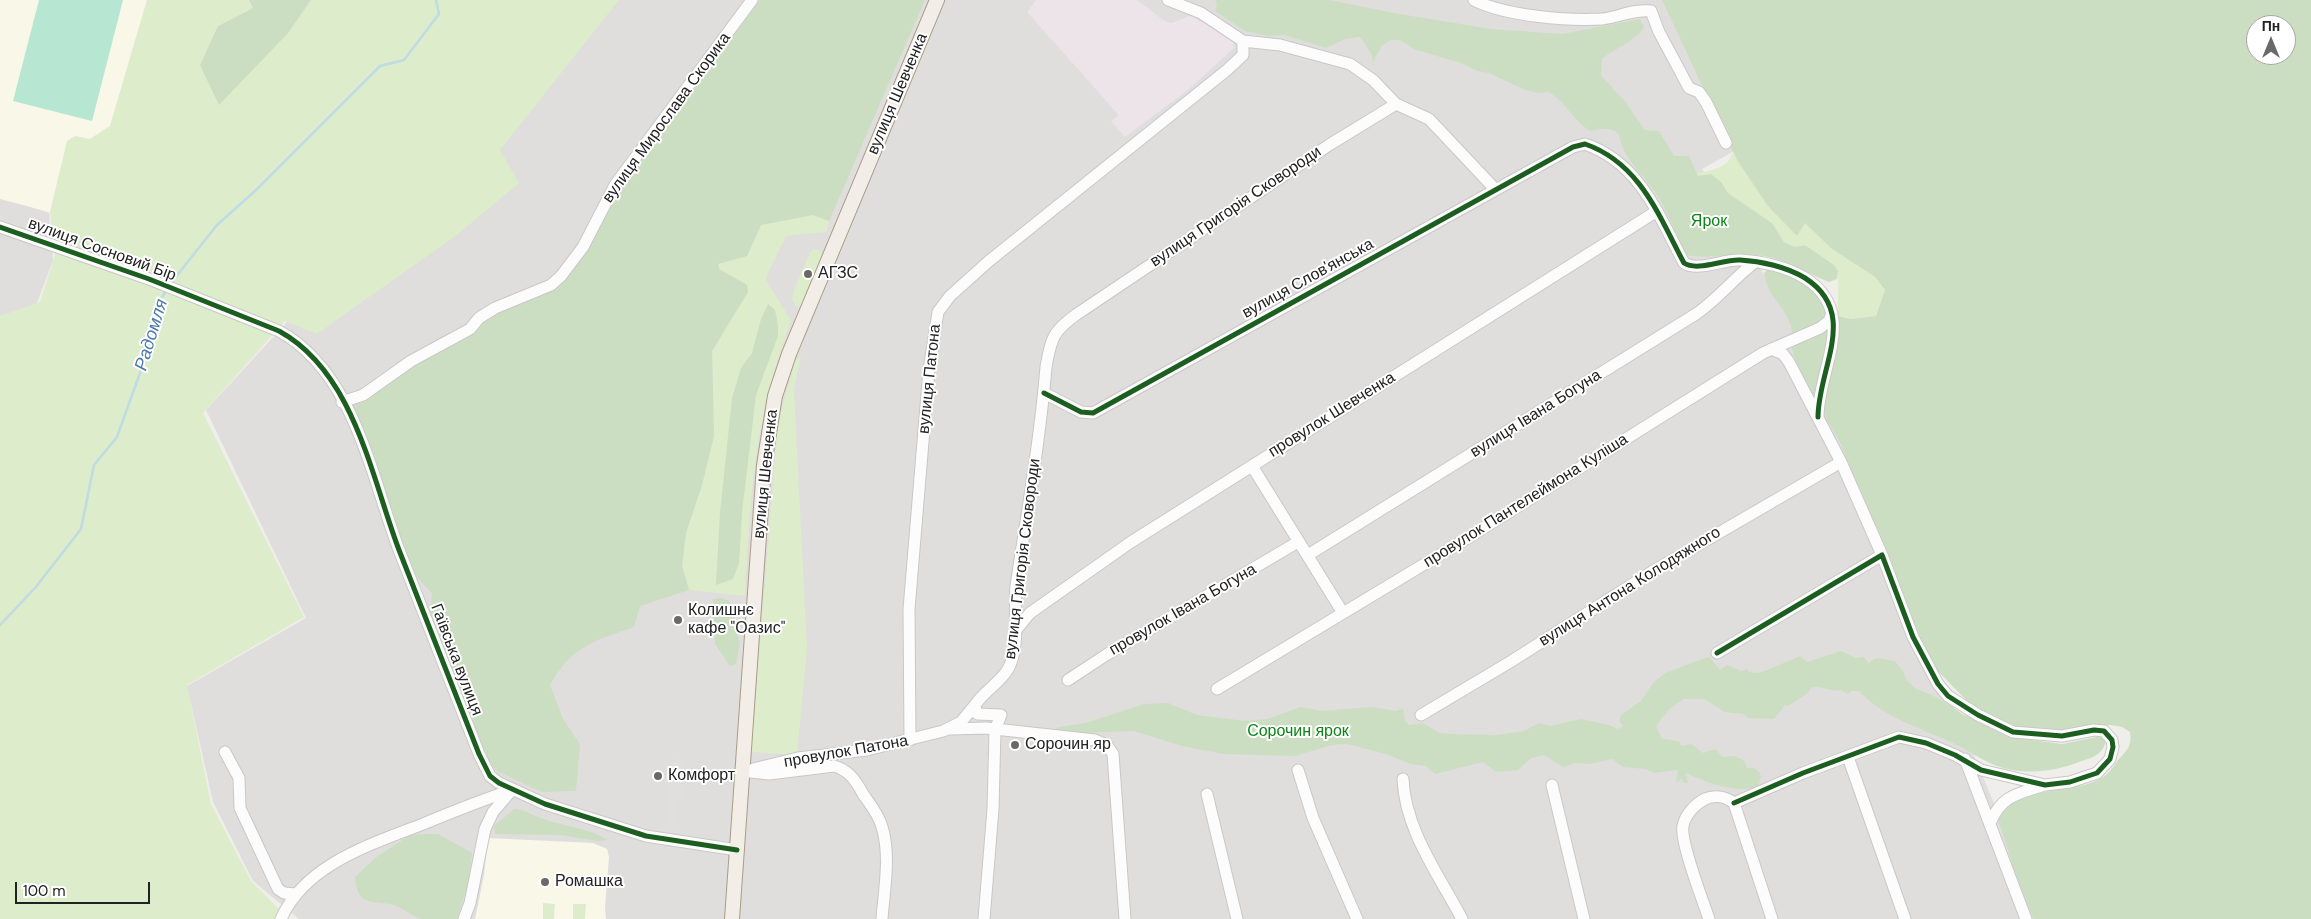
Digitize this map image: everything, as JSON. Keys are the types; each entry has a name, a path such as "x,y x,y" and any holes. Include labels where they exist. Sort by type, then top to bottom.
{"main road":[{"name":"вулиця Шевченка","path":"732,919 764,465 775,396 789,354 937,0"}],"street":[{"name":"вулиця Мирослава Скорика","path":"342,402 363,395 411,361 470,329 479,318 495,308 551,285 561,276 584,247 615,185 752,0"},
{"path":"1168,0 1201,13 1243,41 1280,44 1350,64 1373,80 1396,104 1429,119 1495,189"},
{"path":"1474,0 1502,9 1537,16 1590,19 1651,11 1659,32 1689,88 1699,92 1706,102 1726,143"},
{"name":"вулиця Патона","path":"910,740 909,609 929,365 938,312 950,296 1004,249 1227,70 1243,55 1243,41"},
{"name":"вулиця Григорія Сковороди","path":"975,705 986,690 1008,670 1016,630 1016,586 1051,342 1062,325 1329,145 1396,104"},
{"name":"вулиця Слов'янська","path":"1044,393 1081,412 1093,414 1573,146 1585,144 1608,155 1625,168 1643,186 1658,211"},
{"path":"1658,211 1684,263 1688,266 1738,260 1755,262 1794,273 1814,283 1826,296 1834,322 1834,334 1819,400 1818,417"},
{"name":"провулок Шевченка","path":"1016,630 1030,613 1131,542 1658,211"},
{"name":"вулиця Сосновий Бір","path":"0,227 168,287 279,330"},
{"name":"вулиця Івана Богуна","path":"1308,555 1696,314 1710,304 1739,274 1755,262"},
{"name":"провулок Пантелеймона Куліша","path":"1217,689 1772,349 1820,328 1829,321 1832,313"},
{"name":"Гаївська вулиця","path":"279,330 296,340 314,356 326,372 363,443 397,544 479,754 490,776 512,790 545,804 646,836 737,850"},
{"path":"1772,349 1783,354 1789,362 1841,462 1882,555 1913,637 1938,684 1948,696 1978,716 2013,732 2062,736 2094,730 2104,731 2109,735 2113,747 2112,754 2104,766 2097,772 2070,782 2045,785 2010,797 1998,806 1990,821"},
{"name":"вулиця Антона Колодяжного","path":"1420,715 1510,662 1655,570 1841,462"},
{"path":"1252,466 1343,613"},
{"name":"провулок Івана Богуна","path":"1068,680 1106,655 1298,542"},
{"path":"1717,653 1882,555"},
{"name":"провулок Патона","path":"742,759 798,758 867,750 950,728 961,722 975,705"},
{"path":"975,705 976,713 1000,715 1014,726 1042,734 1100,741 1112,750 1125,919"},
{"path":"984,919 994,809 995,730 1000,715"},
{"name":"провулок Патона","path":"950,728 976,728 1042,734"},
{"path":"1709,919 1683,836 1683,827 1690,812 1706,798 1721,797 1734,803 1900,737 1926,743 1965,759 1981,770 2045,785"},
{"path":"225,752 240,778 240,808 278,889 284,893 296,894"},
{"path":"1848,757 1905,919"},
{"path":"742,759 769,774 834,766 842,768 850,774 874,810 882,827 886,848 882,919"},
{"path":"1965,759 2026,919"},
{"path":"1298,770 1313,818 1357,919"},
{"path":"1403,779 1403,795 1411,824 1462,919"},
{"path":"1552,785 1584,919"},
{"path":"281,919 296,894 323,871 357,850 512,790"},
{"path":"464,919 470,903 485,829 493,812 512,790"},
{"path":"1207,794 1237,919"},
{"path":"1734,803 1772,919"}],"shaded area":[{"path":"0,0 147,0 110,126 90,139 75,136 50,212 0,199"},
{"path":"616,0 1664,0 1736,150 1702,169 1799,334 2042,919 299,919 253,881 213,802 187,686 306,618 206,410 288,321"},
{"path":"1036,0 1137,0 1166,22 1172,23 1189,16 1193,17 1233,39 1234,48 1188,90 1125,137 1111,121 1118,116 1117,113 1027,12"},
{"path":"0,197 49,213 53,260 36,306 0,316"},
{"path":"673,759 682,759 682,802 675,802 674,830 666,830 667,761 673,762"},
{"name":"Ромашка","path":"488,838 593,843 607,849 609,857 605,907 606,919 475,919 484,875"}],"green space":[{"path":"39,0 123,0 92,121 13,101"},
{"path":"147,0 249,0 253,8 218,26 289,32 311,0 619,0 500,150 519,183 458,234 317,334 285,321 203,413 304,617 187,685 211,804 251,881 289,919 0,919 0,316 40,302 55,255 50,212 67,141 75,136 90,139 110,126"},
{"path":"249,0 311,0 289,32 219,105 200,65 218,26 253,8"},
{"path":"760,0 925,0 829,221 813,215 761,225 747,256 718,264 719,269 747,285 748,292 712,351 714,436 702,485 686,533 682,566 689,590 640,606 634,627 607,636 585,647 566,662 558,672 550,685 563,719 580,744 576,791 542,792 499,772 488,763 429,618 432,593 410,570 377,464 352,403 495,313 558,287 626,177"},
{"name":"Ярок","path":"1215,0 1330,0 1393,13 1491,29 1562,34 1640,19 1644,27 1640,32 1602,59 1601,75 1626,103 1645,130 1659,131 1674,156 1689,156 1698,176 1711,174 1722,183 1728,193 1772,223 1784,242 1795,247 1805,245 1834,265 1838,271 1837,279 1829,282 1785,262 1756,255 1738,254 1703,257 1686,255 1660,200 1628,158 1619,134 1609,129 1590,131 1549,92 1537,93 1523,89 1489,73 1477,71 1461,63 1416,50 1400,40 1390,40 1381,47 1373,62 1371,53 1360,37 1345,39 1326,48 1284,35 1268,36 1245,31 1215,11 1217,5"},
{"path":"1662,0 2311,0 2311,919 2034,919 2020,888 1997,816 2007,805 2020,798 2096,781 2107,774 2125,753 2129,747 2130,732 2122,727 2110,725 2064,733 2014,727 1972,706 1931,664 1839,440 1797,372 1791,343 1818,331 1838,316 1851,319 1876,316 1885,290 1875,277 1832,249 1805,223 1797,236 1768,206 1737,160"},
{"path":"1733,152 1737,160 1797,236 1805,222 1832,249 1875,277 1885,290 1876,316 1851,319 1838,316 1838,271 1834,265 1805,245 1795,247 1784,242 1772,223 1728,193 1722,183 1698,176 1696,173 1718,168 1728,162"},
{"path":"813,215 829,221 826,232 786,236 765,279 791,320 766,400 756,457 747,550 745,596 689,590 682,566 686,533 702,485 714,436 712,351 748,292 747,285 719,269 718,263 747,256 761,225"},
{"path":"814,249 821,251 822,257 804,305 797,307 792,300 793,292 810,252"},
{"path":"1769,268 1803,280 1829,308 1823,322 1792,333 1787,317 1766,283 1764,273"},
{"path":"768,304 775,310 778,336 756,395 742,512 739,563 733,579 716,585 720,513 732,398 741,368 752,353 761,319"},
{"path":"801,355 794,390 807,648 797,755 751,752 777,435 780,415 795,362"},
{"path":"721,598 730,601 740,643 736,664 730,666 715,644 713,599"},
{"name":"Сорочин ярок","path":"1841,651 1856,658 1864,657 1868,663 1876,658 1895,661 1903,671 1907,681 1915,688 1940,699 1964,715 2016,738 2062,744 2101,736 2106,741 2100,752 2090,758 2043,771 2023,771 1996,766 1955,744 1904,722 1880,709 1859,691 1851,691 1848,694 1841,690 1811,688 1808,693 1788,706 1785,705 1774,719 1748,718 1744,714 1724,712 1705,699 1684,699 1669,709 1656,726 1662,739 1679,741 1681,746 1691,744 1703,753 1715,749 1723,757 1735,756 1744,761 1747,768 1754,768 1760,773 1761,777 1758,787 1741,789 1721,786 1686,773 1688,783 1684,783 1682,779 1676,782 1678,770 1654,773 1646,769 1623,767 1612,759 1589,764 1575,763 1563,767 1544,755 1531,758 1518,770 1496,772 1483,762 1435,774 1426,766 1411,764 1386,754 1347,744 1332,745 1295,756 1224,754 1182,746 1134,731 1080,733 1055,730 1058,727 1086,723 1144,704 1168,703 1197,715 1245,721 1267,719 1301,707 1322,711 1372,707 1396,711 1403,708 1405,720 1409,725 1423,723 1439,733 1449,734 1498,735 1524,731 1539,723 1550,726 1581,719 1609,725 1618,729 1623,726 1619,720 1621,715 1641,701 1653,683 1665,673 1702,659 1709,657 1720,670 1727,665 1741,671 1747,669 1749,672 1757,673 1800,656 1807,662"},
{"path":"514,809 552,822 592,832 607,840 598,841 560,835 495,834 494,826"},
{"path":"438,834 472,853 468,885 457,919 422,919 394,905 370,902 361,897 358,893 355,877 375,858 410,835"},
{"path":"543,903 555,904 554,919 543,919"},
{"path":"573,904 586,904 585,919 573,919"}],"waterway":[{"name":"Радомля","path":"171,283 217,225 255,191 380,66 404,60 439,14 436,0"},
{"name":"Радомля","path":"0,625 35,588 81,529 94,465 117,437 145,359 157,304 167,290"}],"cycle path":[{"path":"1044,393 1081,412 1093,413 1573,147 1585,144 1604,153 1620,164 1634,178 1646,193 1684,263 1696,266 1733,260 1765,263 1798,274 1821,292 1830,308 1833,324 1832,342 1820,398 1818,417"},
{"path":"0,227 149,279 279,331 305,349 325,372 343,399 357,428 399,550 479,754 490,776 499,783 545,804 646,836 737,850"},
{"path":"1717,653 1882,555 1913,637 1938,684 1948,696 1978,715 2013,732 2062,736 2094,730 2104,731 2112,740 2113,747 2110,759 2097,773 2070,782 2045,785 1981,770 1955,755 1926,743 1899,737 1803,773 1734,803"}],"place":[{"name":"АГЗС","path":"808,274"},
{"name":"Колишнє кафе \"Оазис\"","path":"678,620"},
{"name":"Сорочин яр","path":"1015,745"},
{"name":"Комфорт","path":"658,776"},
{"name":"Ромашка","path":"545,882"}]}
